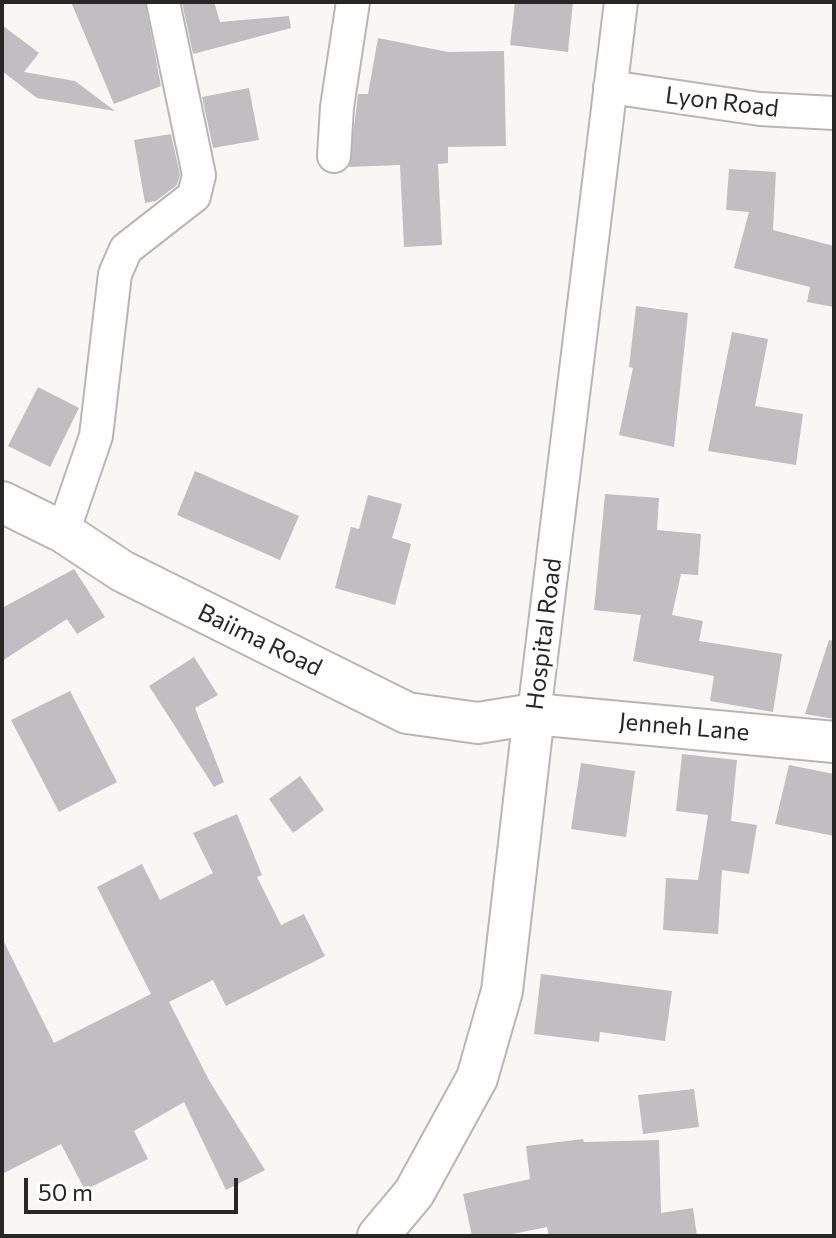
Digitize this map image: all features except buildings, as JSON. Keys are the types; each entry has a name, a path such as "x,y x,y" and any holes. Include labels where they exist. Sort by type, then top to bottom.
{"street":[{"path":"63,532 96,436 115,274 126,249 194,196 199,175 163,2"},
{"path":"334,156 337,107 353,2"},
{"name":"Hospital Road","path":"378,1236 414,1193 477,1078 502,991 621,2"},
{"name":"Lyon Road","path":"610,87 760,109 834,113"},
{"name":"Baiima Road","path":"2,502 63,532 122,571 407,713 478,723 534,714"},
{"name":"Jenneh Lane","path":"534,714 834,742"}]}
